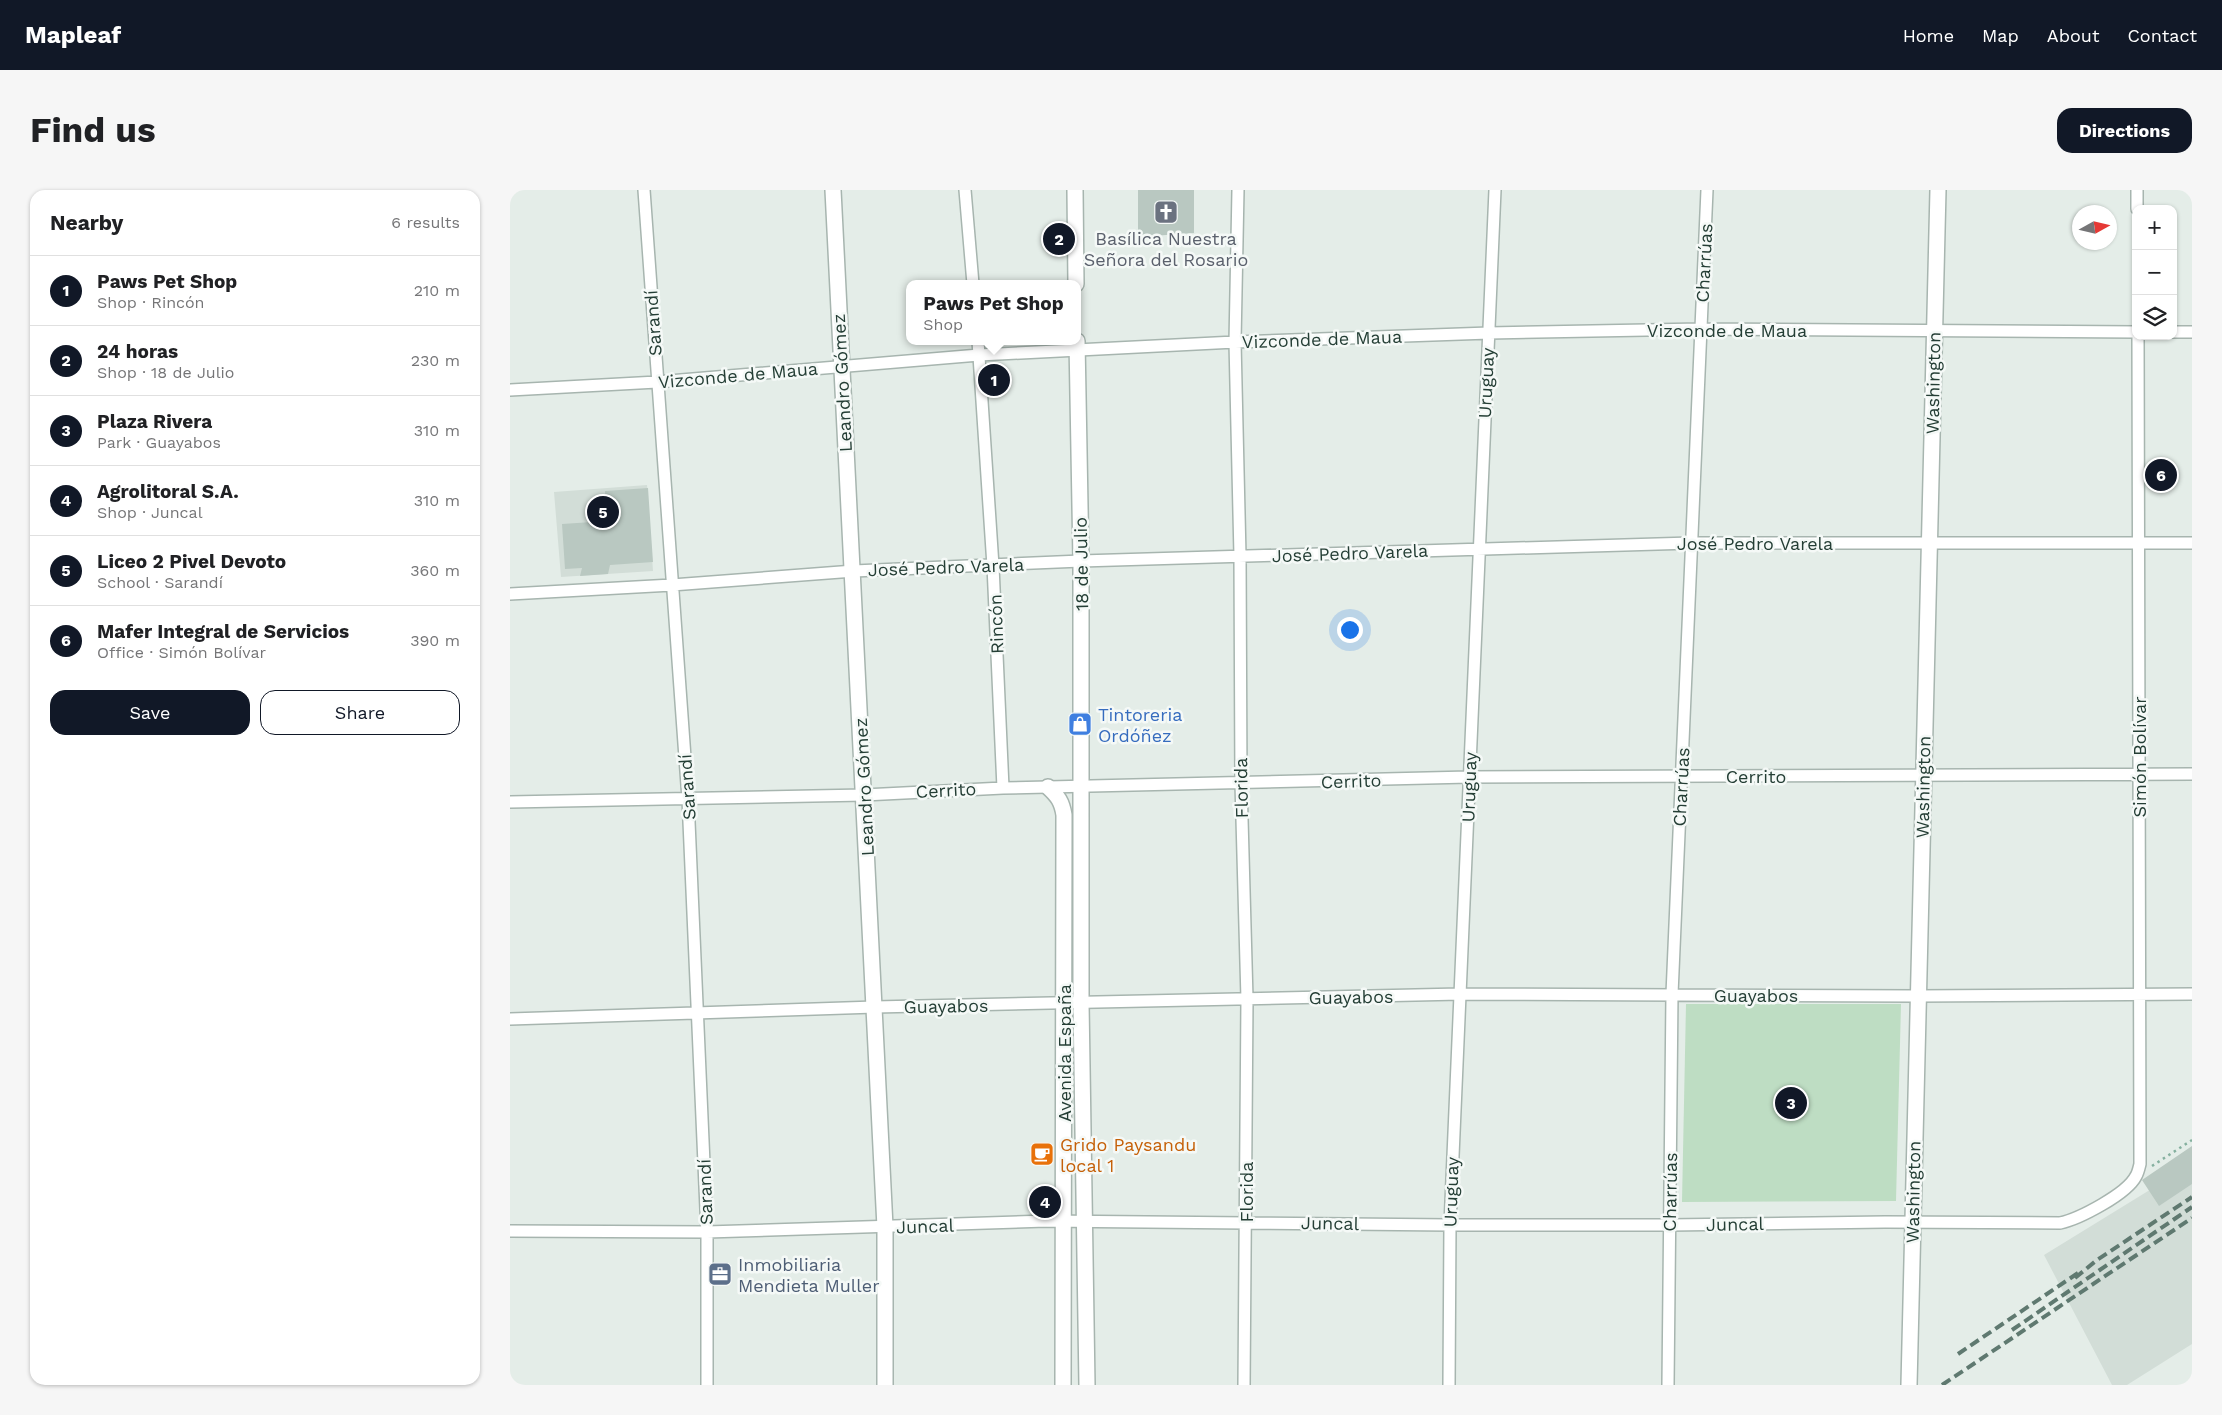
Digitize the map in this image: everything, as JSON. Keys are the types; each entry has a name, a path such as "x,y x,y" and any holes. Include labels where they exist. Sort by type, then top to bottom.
{"street":[{"name":"Sarandí","path":"644,190 688,799 707,1232 707,1385"},
{"name":"Leandro Gómez","path":"833,190 841,366 854,571 885,1227 885,1385"},
{"path":"965,190 973,280"},
{"path":"1075,190 1076,280"},
{"name":"Florida","path":"1238,190 1235,342 1240,556 1241,783 1247,999 1244,1385"},
{"name":"Uruguay","path":"1449,1385 1450,1225 1495,190"},
{"name":"Charrúas","path":"1668,1385 1672,994 1707,190"},
{"name":"Washington","path":"1909,1385 1938,190"},
{"path":"2137,190 2137,205"},
{"name":"Vizconde de Maua","path":"510,390 657,382 1077,346 1489,333 1701,329 2132,332"},
{"path":"2177,332 2192,332"},
{"name":"Simón Bolívar","path":"2136,1177 2140,1164 2138,340"},
{"name":"Rincón","path":"978,345 994,566 1003,788"},
{"name":"18 de Julio","path":"1077,346 1081,561 1082,787"},
{"name":"José Pedro Varela","path":"510,594 672,585 854,571 1240,556 1692,543 2192,543"},
{"name":"Cerrito","path":"510,802 864,795 1003,788 1469,777 2192,774"},
{"name":"Avenida España","path":"1048,787 1062,803 1064,815 1063,1385"},
{"name":"Avenida España","path":"1082,787 1081,1003 1087,1385"},
{"name":"Guayabos","path":"510,1019 1460,994 1918,996 2192,994"},
{"name":"Juncal","path":"510,1231 707,1232 1064,1221 1450,1225 1670,1225 1885,1222 1912,1224 2060,1223 2087,1214 2124,1188 2136,1177"}],"path":[{"path":"2136,1177 2192,1140"}],"shaded area":[{"path":"647,485 653,571 561,577 554,492"},
{"path":"2192,1164 2192,1344 2127,1385 2112,1385 2044,1255"}],"green space":[{"path":"1686,1004 1901,1004 1896,1201 1682,1202"}],"building":[{"name":"Basílica Nuestra Señora del Rosario","path":"1138,190 1194,190 1194,233 1138,237"},
{"path":"648,488 653,562 610,565 608,574 580,576 582,568 565,569 562,524 607,521 605,491"},
{"path":"2192,1146 2192,1184 2159,1206 2142,1180"}],"railway":[{"path":"2075,1278 2097,1260 2192,1197"},
{"path":"2012,1330 2192,1207"},
{"path":"1942,1385 2192,1218"},
{"path":"1958,1354 2078,1273"}],"place":[{"name":"Basílica Nuestra Señora del Rosario","path":"1166,212"},
{"name":"24 horas","path":"1059,239"},
{"name":"Paws Pet Shop","path":"994,380"},
{"name":"Mafer Integral de Servicios","path":"2161,475"},
{"name":"Liceo 2 Pivel Devoto","path":"603,512"},
{"name":"Tintoreria Ordóñez","path":"1080,724"},
{"name":"Plaza Rivera","path":"1791,1103"},
{"name":"Grido Paysandu local 1","path":"1042,1154"},
{"name":"Agrolitoral S.A.","path":"1045,1202"},
{"name":"Inmobiliaria Mendieta Muller","path":"720,1274"}]}
